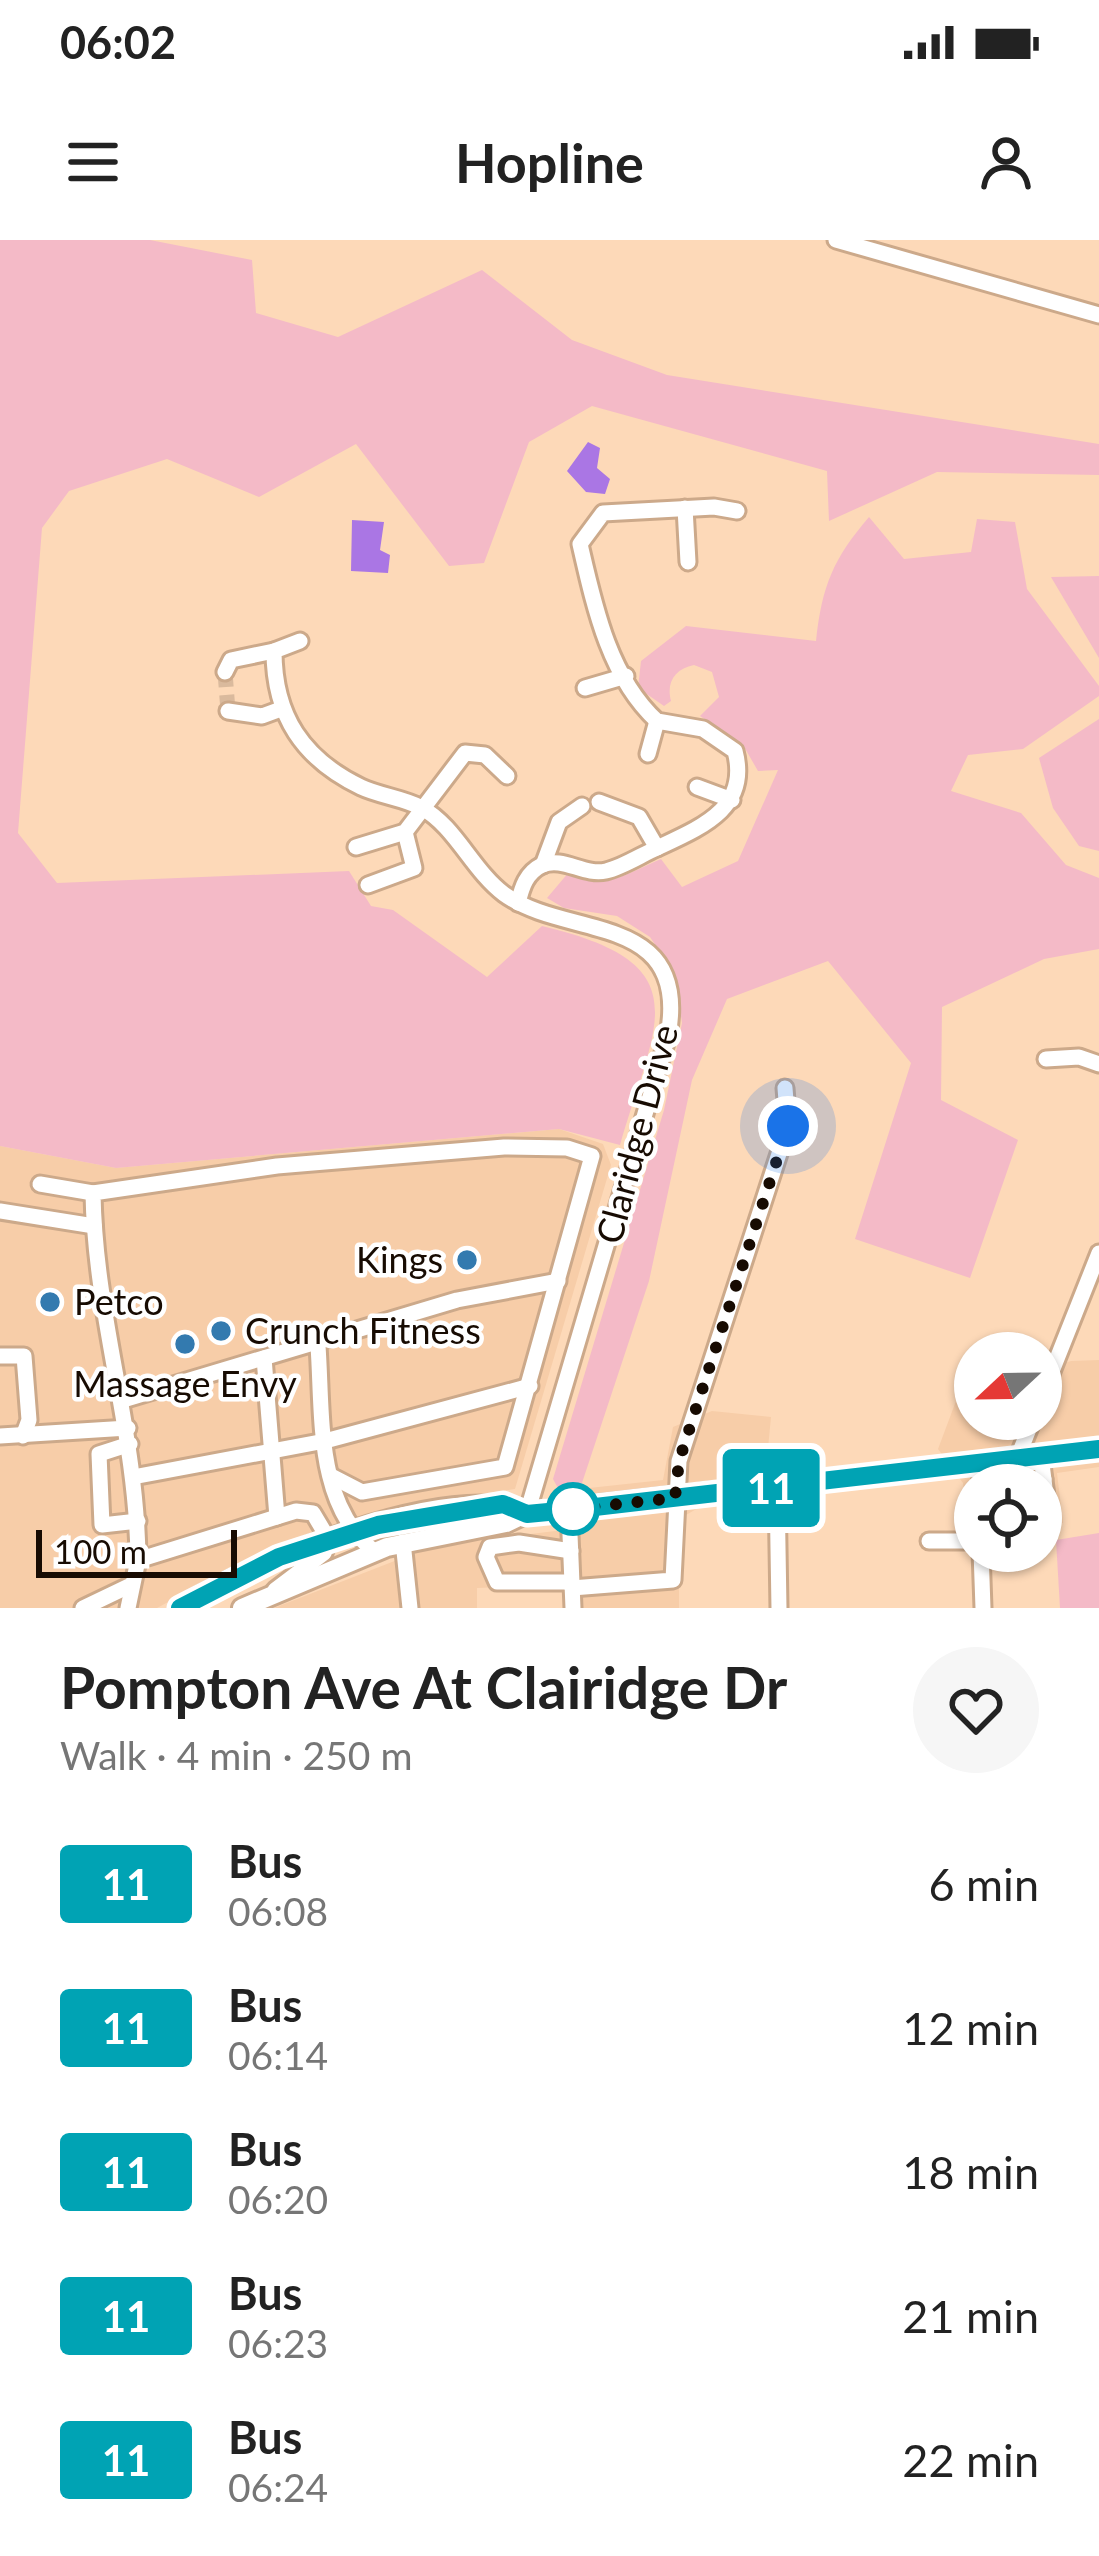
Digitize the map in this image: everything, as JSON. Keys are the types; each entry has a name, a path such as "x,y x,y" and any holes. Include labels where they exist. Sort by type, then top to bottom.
{"main road":[{"path":"242,1608 403,1542 506,1523 527,1514 1099,1449"},
{"path":"180,1608 255,1567 350,1533 482,1506 503,1504 527,1514"}],"street":[{"path":"836,240 1099,315"},
{"path":"685,508 688,562"},
{"path":"543,865 606,871 705,826 732,800 741,773 735,751 703,729 657,721 626,676 592,601 580,544 603,513 685,508 737,512"},
{"path":"225,673 231,660 300,641"},
{"path":"274,651 280,709 304,747 327,768 364,788 424,808"},
{"path":"585,688 626,676"},
{"path":"228,711 262,716 280,709"},
{"path":"648,754 657,721"},
{"path":"356,847 405,832 465,753 485,755 507,776"},
{"path":"697,787 732,800"},
{"path":"518,903 524,881 543,865 559,822 590,804 638,817 657,848"},
{"name":"Claridge Drive","path":"424,808 497,889 518,903 603,926 634,940 658,965 671,1012 527,1514"},
{"path":"368,885 414,868 405,832"},
{"path":"1046,1059 1079,1058 1099,1064"},
{"path":"571,1551 519,1543 490,1547 486,1557 497,1582 572,1585 673,1580 679,1461 788,1126 785,1088"},
{"path":"40,1184 93,1193 277,1166 504,1148 567,1148 592,1156 508,1463 472,1477 362,1492 331,1476"},
{"path":"93,1193 94,1267 123,1400 138,1521 138,1561 128,1608"},
{"path":"0,1211 94,1226"},
{"path":"1062,1347 1099,1253"},
{"path":"123,1400 318,1346 457,1300 558,1282"},
{"path":"318,1346 335,1505 350,1533 375,1552"},
{"path":"0,1356 24,1356 29,1420 23,1436"},
{"path":"264,1358 277,1517"},
{"path":"133,1477 325,1441 530,1386"},
{"path":"0,1436 129,1436"},
{"path":"129,1436 99,1454 102,1526 138,1521"},
{"path":"1017,1459 1025,1440"},
{"path":"1041,1456 1042,1464"},
{"path":"472,1477 482,1506"},
{"path":"777,1487 779,1608"},
{"path":"569,1510 573,1608"},
{"path":"138,1561 277,1517 313,1513 328,1540 324,1553 266,1598"},
{"path":"929,1541 954,1541"},
{"path":"403,1542 410,1608"},
{"path":"982,1572 983,1608"},
{"path":"83,1608 131,1585"}],"shaded area":[{"path":"0,240 150,240 252,260 256,313 338,337 482,270 572,340 667,375 1099,444 1099,475 937,472 829,521 827,471 592,406 529,442 484,563 449,566 356,444 259,497 167,459 69,491 42,528 18,833 57,883 349,871 371,906 393,910 487,977 542,926 593,941 627,959 646,979 654,1003 653,1031 620,1145 559,1129 116,1168 0,1146"},
{"path":"588,442 600,448 597,468 610,479 605,494 586,492 567,471"},
{"path":"869,517 904,559 971,552 977,519 1015,522 1027,589 1099,686 1099,696 1023,749 968,755 951,791 1021,813 1066,865 1099,878 1099,949 1044,959 942,1007 941,1100 1018,1140 970,1278 855,1239 911,1063 828,961 727,999 692,1080 649,1281 580,1489 559,1490 553,1479 664,1110 682,1023 675,975 650,937 617,916 564,908 547,898 569,872 603,881 661,859 682,887 738,861 778,770 758,771 743,745 700,716 719,697 712,672 694,665 682,670 671,682 671,701 664,706 638,688 641,661 686,626 816,641 831,574"},
{"path":"352,520 384,522 380,550 390,555 388,573 351,571"},
{"path":"1099,576 1099,658 1051,577"},
{"path":"1099,719 1099,851 1079,846 1053,808 1039,758"},
{"path":"559,1129 603,1144 611,1165 515,1489 410,1504 332,1527 263,1551 157,1608 0,1608 0,1146 116,1168"},
{"path":"1099,1360 1099,1467 1062,1472 1062,1464 954,1464 954,1471 938,1449 954,1406 954,1440 1062,1440 1062,1364"},
{"path":"712,1411 771,1417 766,1469 679,1519 679,1608 581,1608 558,1585 477,1588 477,1608 274,1608 433,1546 580,1528 580,1489 663,1480 673,1427"},
{"path":"1099,1533 1099,1608 1060,1608 1062,1539"}],"tunnel":[{"path":"225,672 228,711"}],"bus line":[{"name":"11","path":"180,1608 255,1567 302,1548 409,1517 503,1504 527,1514 569,1510 1099,1449"}],"place":[{"name":"Kings","path":"467,1260"},
{"name":"Petco","path":"50,1302"},
{"name":"Crunch Fitness","path":"221,1331"},
{"name":"Massage Envy","path":"185,1344"}],"route":[{"path":"573,1509 569,1510 675,1498 679,1461 788,1126"}]}
